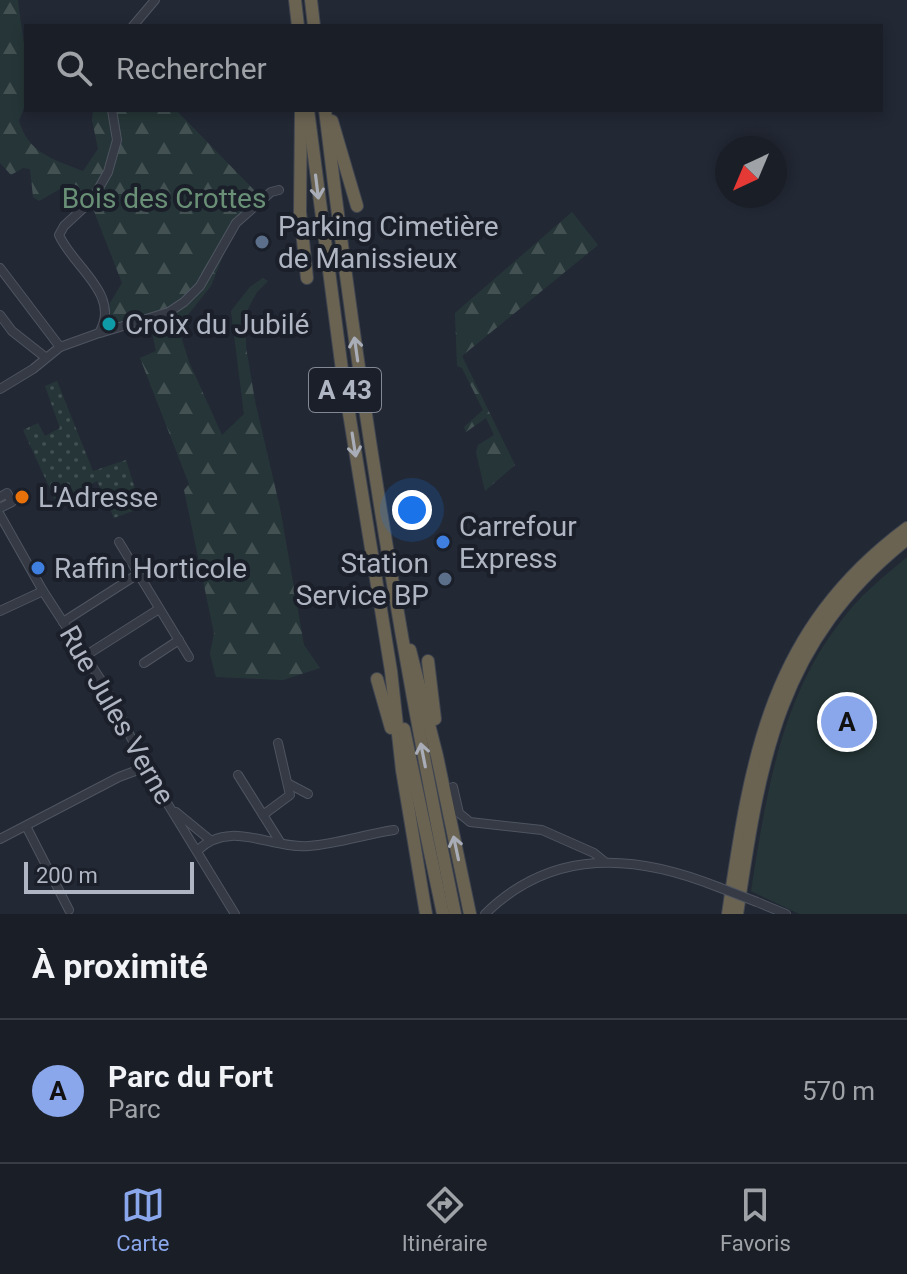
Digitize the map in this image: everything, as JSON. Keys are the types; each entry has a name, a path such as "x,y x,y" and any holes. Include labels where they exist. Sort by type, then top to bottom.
{"highway":[{"path":"295,0 298,24"},
{"path":"311,0 314,24"},
{"path":"301,112 300,212 307,278"},
{"name":"A 43","path":"308,112 342,370 391,671 443,914"},
{"name":"A 43","path":"327,112 352,322 389,561 409,685 455,914"},
{"path":"328,112 357,206"},
{"path":"733,913 735,868 746,794 759,741 791,663 845,585 907,528"},
{"path":"733,913 762,767 789,689 810,648 834,612 872,570 907,539"},
{"path":"389,561 448,784"},
{"path":"428,661 470,914"},
{"path":"391,671 402,770 426,914"},
{"path":"377,679 402,770"}],"street":[{"path":"135,24 155,0"},
{"path":"99,333 106,309 101,293 59,235 64,226 92,200 108,172 117,140 112,112"},
{"path":"0,389 33,369 60,347 169,312 184,302 200,286 236,223 271,192 279,190"},
{"path":"0,268 60,347"},
{"path":"0,315 12,331 45,357"},
{"path":"0,497 7,493 12,502 0,508"},
{"name":"Rue Jules Verne","path":"0,515 4,530 106,688 146,767 235,914"},
{"path":"119,542 189,657"},
{"path":"63,622 138,574"},
{"path":"0,611 43,591"},
{"path":"85,656 159,609"},
{"path":"144,663 179,640"},
{"path":"263,815 290,795 278,743"},
{"path":"0,839 119,777 146,767"},
{"path":"238,775 280,842"},
{"path":"289,784 308,794"},
{"path":"448,784 459,813 470,822 542,830 594,853 605,862"},
{"path":"174,811 209,839"},
{"path":"26,826 69,910"},
{"path":"198,850 209,839 233,834 313,846 394,830"},
{"path":"485,914 513,890 536,877 563,868 605,862 664,868 786,914"}],"green space":[{"name":"Bois des Crottes","path":"0,0 18,0 24,45 24,107 19,120 35,148 83,171 98,149 93,112 178,112 257,193 229,226 232,233 211,286 178,327 189,362 222,435 244,414 231,311 250,287 263,278 268,281 257,292 246,312 246,347 280,508 304,645 320,668 283,680 216,677 210,654 214,633 184,490 189,484 140,358 156,351 150,322 107,335 110,303 122,283 92,206 67,185 39,201 33,197 30,169 23,168 11,175 0,163"},
{"path":"572,212 598,245 462,356 515,465 485,491 476,452 478,445 494,435 486,418 466,432 464,427 483,410 462,368 457,366 455,313"},
{"path":"57,381 93,471 126,460 141,508 114,518 97,481 57,504 23,430 38,423 45,436 60,428 45,386"},
{"path":"907,557 907,914 799,914 751,891 779,750 803,683 820,651 856,603"}],"place":[{"name":"Parking Cimetière de Manissieux","path":"262,242"},
{"name":"Croix du Jubilé","path":"109,324"},
{"name":"L'Adresse","path":"22,497"},
{"name":"Carrefour Express","path":"443,542"},
{"name":"Raffin Horticole","path":"38,568"},
{"name":"Station Service BP","path":"445,579"},
{"name":"Parc du Fort","path":"847,722"}]}
